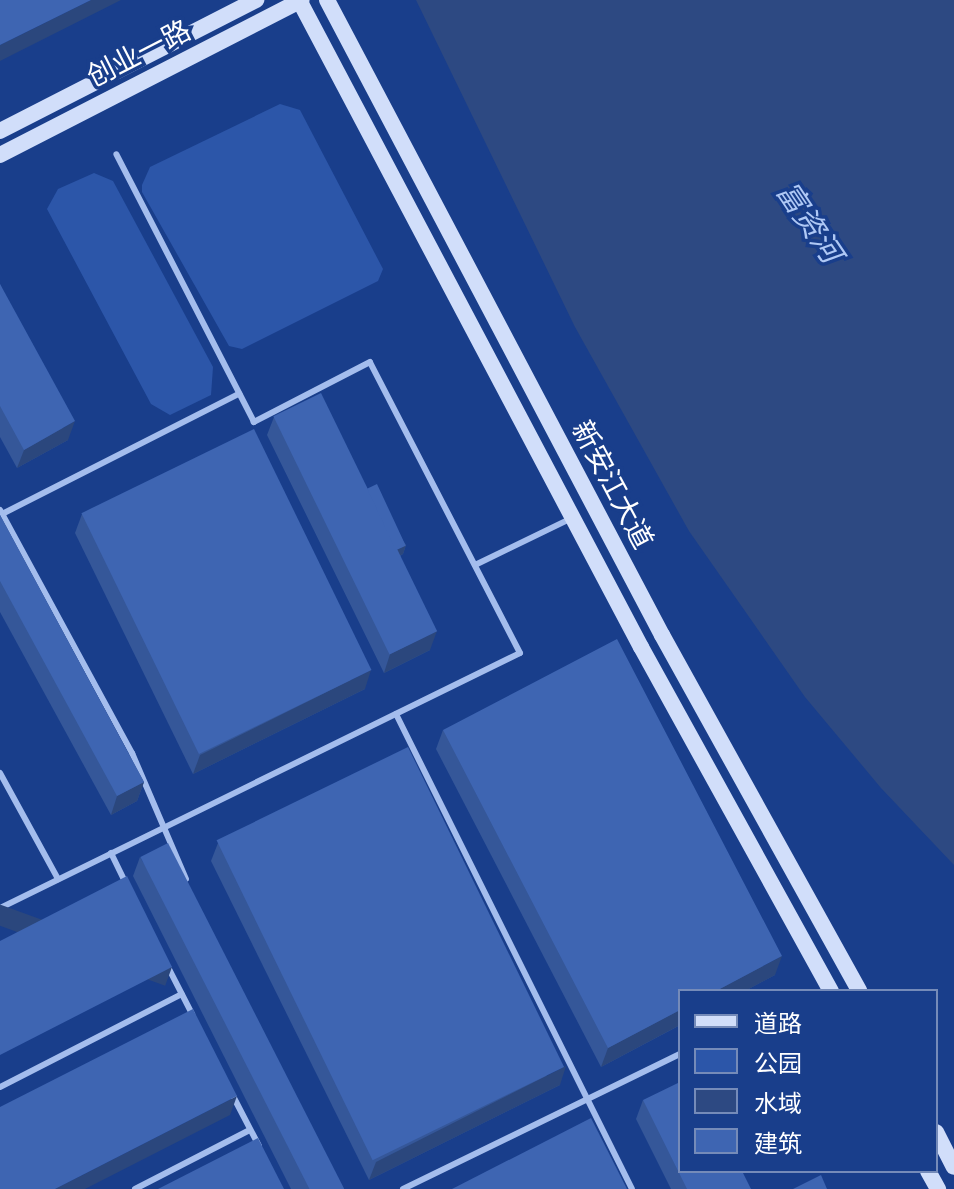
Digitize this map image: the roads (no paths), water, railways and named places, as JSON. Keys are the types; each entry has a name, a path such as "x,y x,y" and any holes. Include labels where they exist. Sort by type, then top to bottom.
{"main road":[{"name":"创业一路","path":"0,131 256,0"},
{"name":"创业一路","path":"0,155 300,0"},
{"name":"新安江大道","path":"300,0 572,518 830,989"},
{"name":"新安江大道","path":"327,0 662,635 858,989"},
{"path":"938,1136 954,1167"}],"lane":[{"path":"0,908 520,653 370,362 254,422 116,154"},
{"path":"192,891 132,753 1,512 239,394"},
{"path":"475,565 572,518"},
{"path":"396,714 632,1189"},
{"path":"0,773 58,879"},
{"path":"111,853 132,896"},
{"path":"160,952 195,1021"},
{"path":"0,1087 182,994"},
{"path":"403,1189 678,1055"},
{"path":"230,1089 262,1154"},
{"path":"135,1189 250,1130"}],"water":[{"name":"富资河","path":"416,0 954,0 954,865 881,788 805,697 689,531 575,327"}]}
